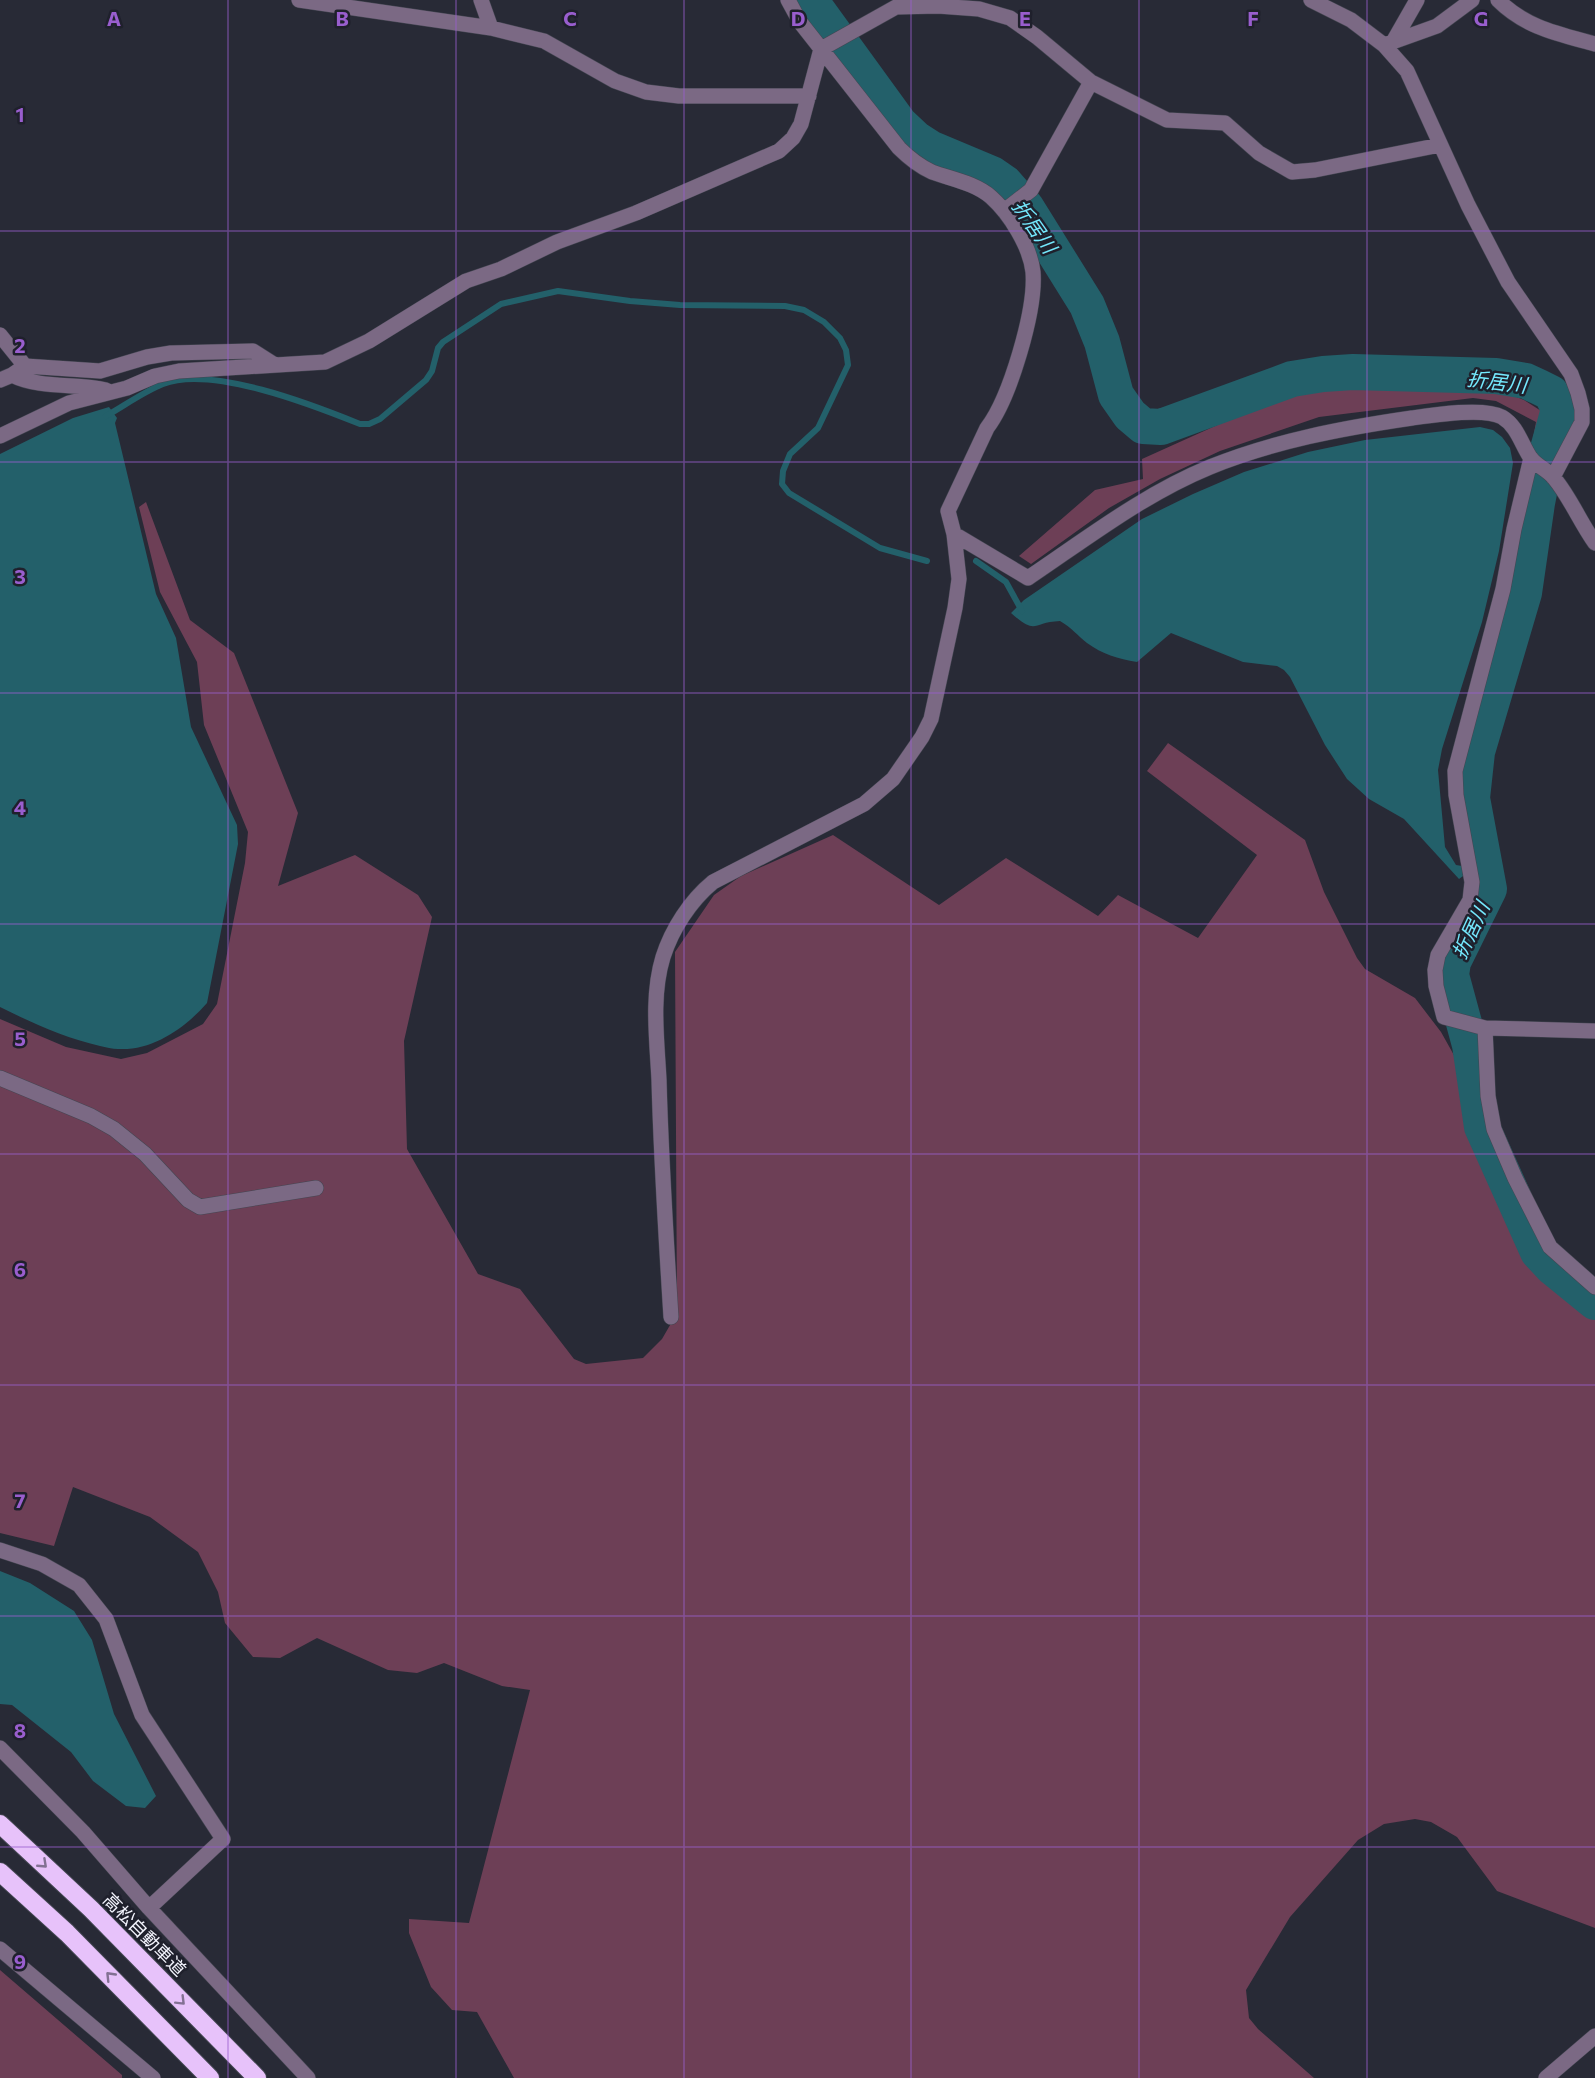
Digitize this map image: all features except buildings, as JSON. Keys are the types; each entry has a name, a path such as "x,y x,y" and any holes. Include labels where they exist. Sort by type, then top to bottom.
{"highway":[{"name":"高松自動車道","path":"0,1824 91,1909 257,2078"},
{"path":"0,1872 67,1933 210,2078"}],"street":[{"path":"299,0 492,28 544,41 615,81 646,92 679,96 809,96"},
{"path":"481,0 492,28"},
{"path":"671,1317 660,1124 656,998 663,958 674,931 698,894 712,882 864,804 893,779 911,754 931,719 959,579 954,534 948,511 987,428 994,418 1014,370 1026,329 1031,297 1032,270 1008,208 970,184 914,162 885,132 826,46 800,22 788,0"},
{"path":"1311,0 1389,43 1407,71 1468,205 1509,282 1571,375 1578,393 1582,409 1581,422 1543,468 1514,529 1503,589 1455,771 1456,795 1472,882 1470,900 1438,955 1435,970 1436,986 1444,1017 1479,1026 1595,1032"},
{"path":"1389,43 1417,0"},
{"path":"1389,43 1437,27 1472,0"},
{"path":"1498,0 1506,8 1538,28 1595,44"},
{"path":"0,436 69,403 127,388 155,376 179,371 325,362 369,341 466,281 501,268 557,242 636,213 779,151 797,131 826,46 896,7 938,6 979,9 1010,18 1037,37 1091,82 1167,120 1225,123 1259,153 1292,172 1316,170 1440,145"},
{"path":"1008,208 1030,190 1091,82"},
{"path":"0,335 25,366"},
{"path":"6,378 25,366 100,371 147,357 171,353 253,351 275,366"},
{"path":"6,378 93,387 111,392"},
{"path":"954,534 1028,578 1120,516 1209,467 1270,447 1344,428 1443,413 1490,413 1500,416 1516,430 1595,543"},
{"path":"1479,1026 1494,1129 1515,1178 1550,1247 1595,1287"},
{"path":"0,1078 91,1116 114,1129 145,1154 188,1200 200,1207 316,1188"},
{"path":"0,1550 42,1564 79,1585 106,1619 142,1715 223,1839 148,1908"},
{"path":"0,1748 83,1832 148,1908 308,2078"},
{"path":"0,1949 153,2078"},
{"path":"1546,2078 1595,2036"}],"shaded area":[{"path":"1345,385 1500,390 1524,400 1549,416 1544,435 1533,439 1536,422 1496,401 1473,398 1319,417 1220,451 1160,479 1109,508 1031,564 1019,556 1095,490 1143,479 1142,459 1224,422 1304,391"},
{"path":"146,502 190,620 234,653 298,813 278,886 355,855 418,895 432,917 404,1041 407,1149 478,1274 520,1289 574,1359 586,1364 643,1358 662,1339 677,1313 675,952 714,895 741,876 833,835 939,905 1006,858 1098,916 1118,895 1198,938 1257,855 1147,771 1168,743 1305,840 1324,892 1357,958 1365,969 1415,998 1441,1032 1469,1082 1477,1134 1525,1238 1537,1258 1595,1309 1595,1928 1497,1891 1457,1837 1431,1822 1415,1819 1384,1824 1358,1840 1290,1917 1246,1990 1249,2018 1258,2029 1314,2078 514,2078 477,2012 452,2010 431,1987 409,1933 409,1919 469,1923 530,1690 502,1686 444,1663 417,1673 388,1670 317,1638 280,1658 253,1657 225,1623 218,1592 198,1552 150,1517 73,1487 54,1546 0,1533 0,1019 66,1047 121,1059 147,1053 203,1024 217,1004 245,863 248,832 204,725 197,662 160,592 139,507"},
{"path":"0,1970 122,2075 122,2078 0,2078"}],"water":[{"path":"109,407 117,418 115,423 156,594 176,638 191,727 237,825 238,844 207,1003 189,1021 167,1036 156,1042 131,1049 109,1048 87,1043 36,1024 0,1007 0,454 73,418"},
{"path":"1480,427 1493,430 1502,437 1510,448 1513,463 1499,551 1482,622 1442,749 1438,770 1445,847 1456,865 1462,866 1463,876 1459,879 1404,819 1369,799 1347,779 1325,745 1290,677 1284,670 1277,666 1243,662 1171,633 1137,662 1130,661 1098,650 1060,621 1031,626 1011,613 1024,600 1142,519 1244,472 1308,452 1365,440"},
{"path":"0,1571 30,1583 74,1611 92,1640 114,1714 156,1796 145,1808 126,1806 93,1781 71,1752 12,1705 0,1704"}],"waterway":[{"name":"折居川","path":"810,0 900,124 930,148 992,174 1005,183 1026,207 1087,305 1102,342 1116,395 1130,415 1143,426 1161,427 1292,379 1323,374 1353,372 1496,376 1526,381 1551,393 1559,409 1546,456 1537,503 1524,593 1477,752 1472,798 1489,889 1453,962 1451,975 1470,1045 1482,1127 1538,1252 1552,1267 1595,1302"},
{"path":"106,416 163,384 183,379 234,383 290,398 360,424 369,424 380,419 426,380 432,371 438,348 443,342 501,304 558,291 680,305 785,306 804,310 824,322 840,338 846,350 848,365 818,428 790,454 783,471 782,484 789,493 880,548 927,561"},
{"path":"976,561 1006,582 1022,611"}]}
